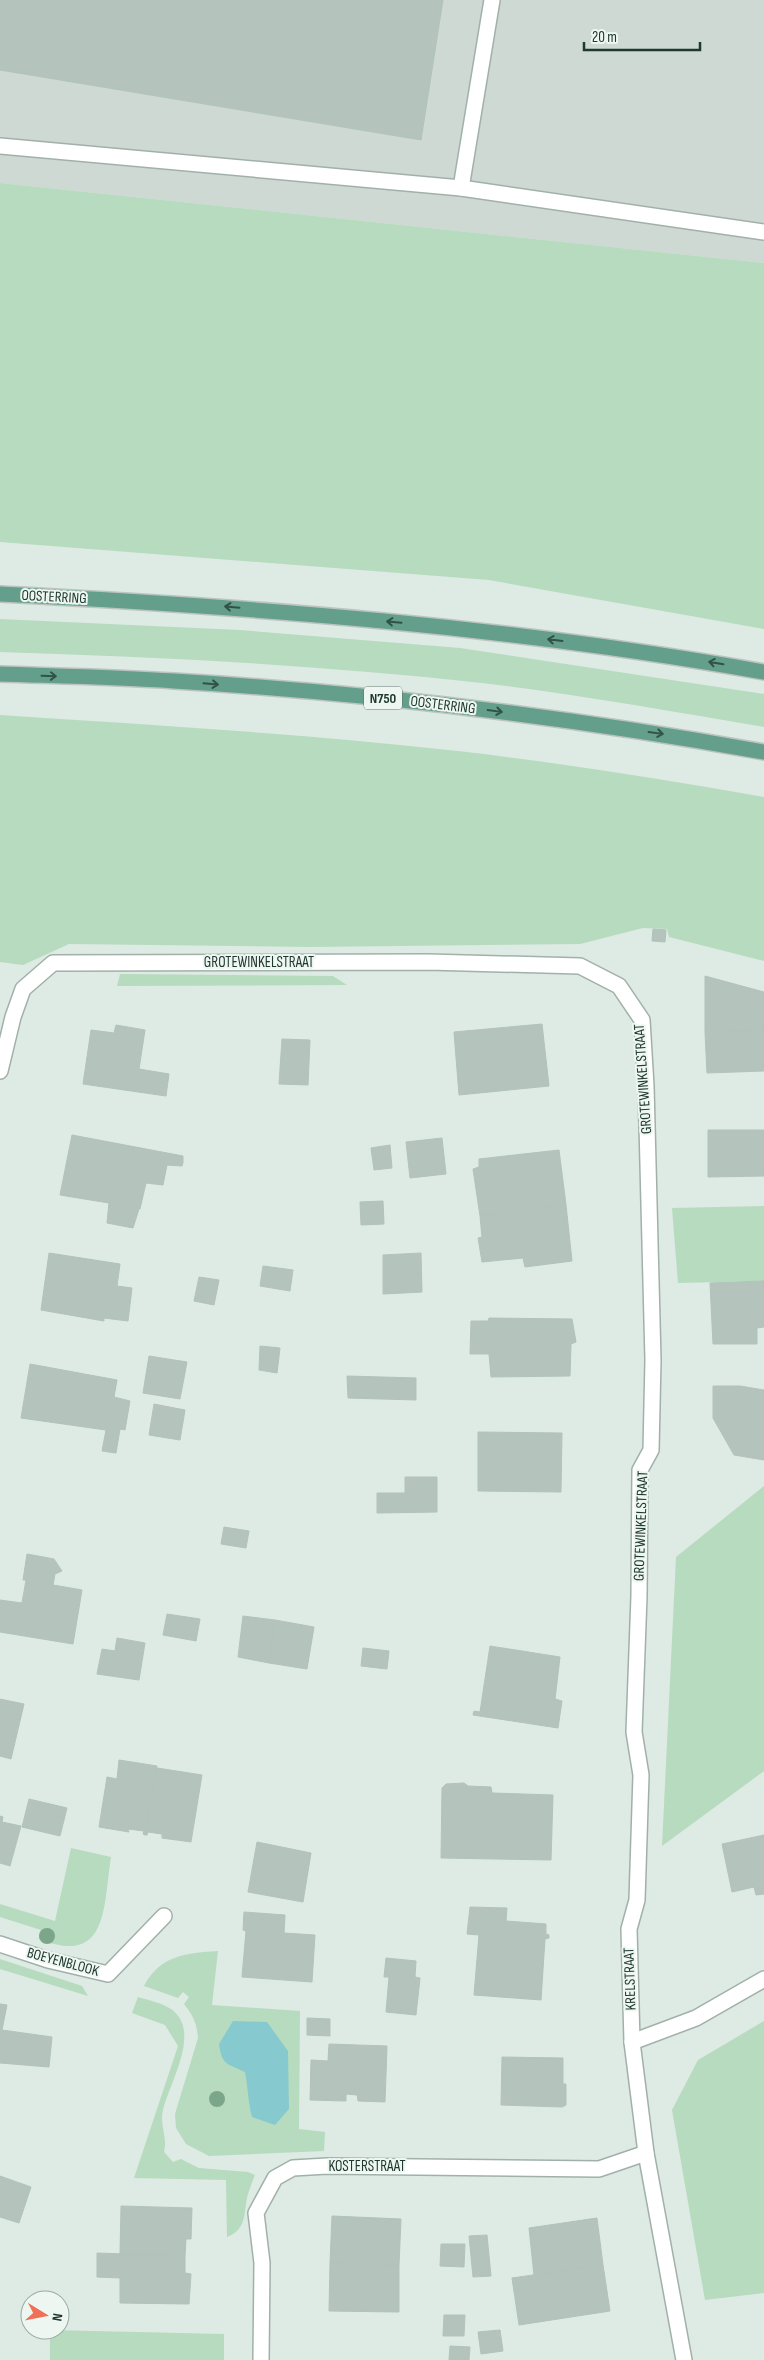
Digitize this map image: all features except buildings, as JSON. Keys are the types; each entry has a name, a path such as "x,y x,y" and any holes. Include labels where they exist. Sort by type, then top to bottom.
{"main road":[{"name":"OOSTERRING","path":"0,594 184,603 448,626 675,656 764,672"},
{"name":"OOSTERRING","path":"0,674 174,680 434,703 666,734 764,752"}],"street":[{"path":"461,188 492,0"},
{"path":"0,146 461,188 764,232"},
{"name":"GROTEWINKELSTRAAT","path":"0,1071 13,1018 23,989 53,963 428,962 580,966 620,986 642,1020 646,1086 653,1360 650,1450 640,1470 639,1596"},
{"name":"KRELSTRAAT","path":"639,1596 634,1732 641,1775 637,1900 629,1929 632,2042 646,2153 684,2360"},
{"name":"BOEYENBLOOK","path":"0,1944 48,1960 108,1974 164,1916"},
{"path":"632,2042 696,2018 764,1978"},
{"name":"KOSTERSTRAAT","path":"261,2360 262,2263 256,2213 275,2178 293,2168 327,2166 600,2168 646,2153"}],"shaded area":[{"path":"0,0 764,0 764,263 0,183"}],"green space":[{"path":"0,183 764,263 764,629 489,580 0,542"},
{"path":"0,619 240,630 460,648 764,694 764,727 552,692 362,671 121,656 0,652"},
{"path":"0,715 287,735 458,751 612,772 764,797 764,961 669,937 667,929 643,928 580,944 309,947 69,944 23,965 0,962"},
{"path":"120,974 333,976 347,985 117,986"},
{"path":"764,1206 764,1281 678,1283 672,1208"},
{"path":"764,1486 764,1771 662,1846 676,1557"},
{"path":"71,1848 111,1857 103,1912 98,1927 90,1938 79,1945 62,1946 39,1939 41,1930 0,1917 0,1904 55,1921"},
{"path":"218,1951 212,2005 300,2011 299,2129 325,2132 324,2151 209,2156 186,2144 176,2128 175,2114 198,2038 197,2028 184,2004 189,1997 183,1992 178,1998 144,1986 158,1968 166,1962 185,1955"},
{"path":"0,1959 82,1986 88,1996 0,1969"},
{"path":"138,1997 159,2003 171,2009 180,2018 184,2030 181,2057 162,2115 165,2142 164,2152 173,2162 181,2159 199,2168 248,2172 255,2175 248,2194 242,2225 234,2234 227,2237 226,2180 134,2178 178,2046 165,2025 132,2013"},
{"path":"764,2021 764,2293 705,2300 672,2110 698,2060"},
{"path":"70,2330 224,2334 224,2360 50,2360 50,2340 70,2340"}],"water":[{"path":"233,2021 267,2022 288,2051 289,2109 275,2125 252,2117 245,2072 226,2063 222,2056 219,2044"}]}
